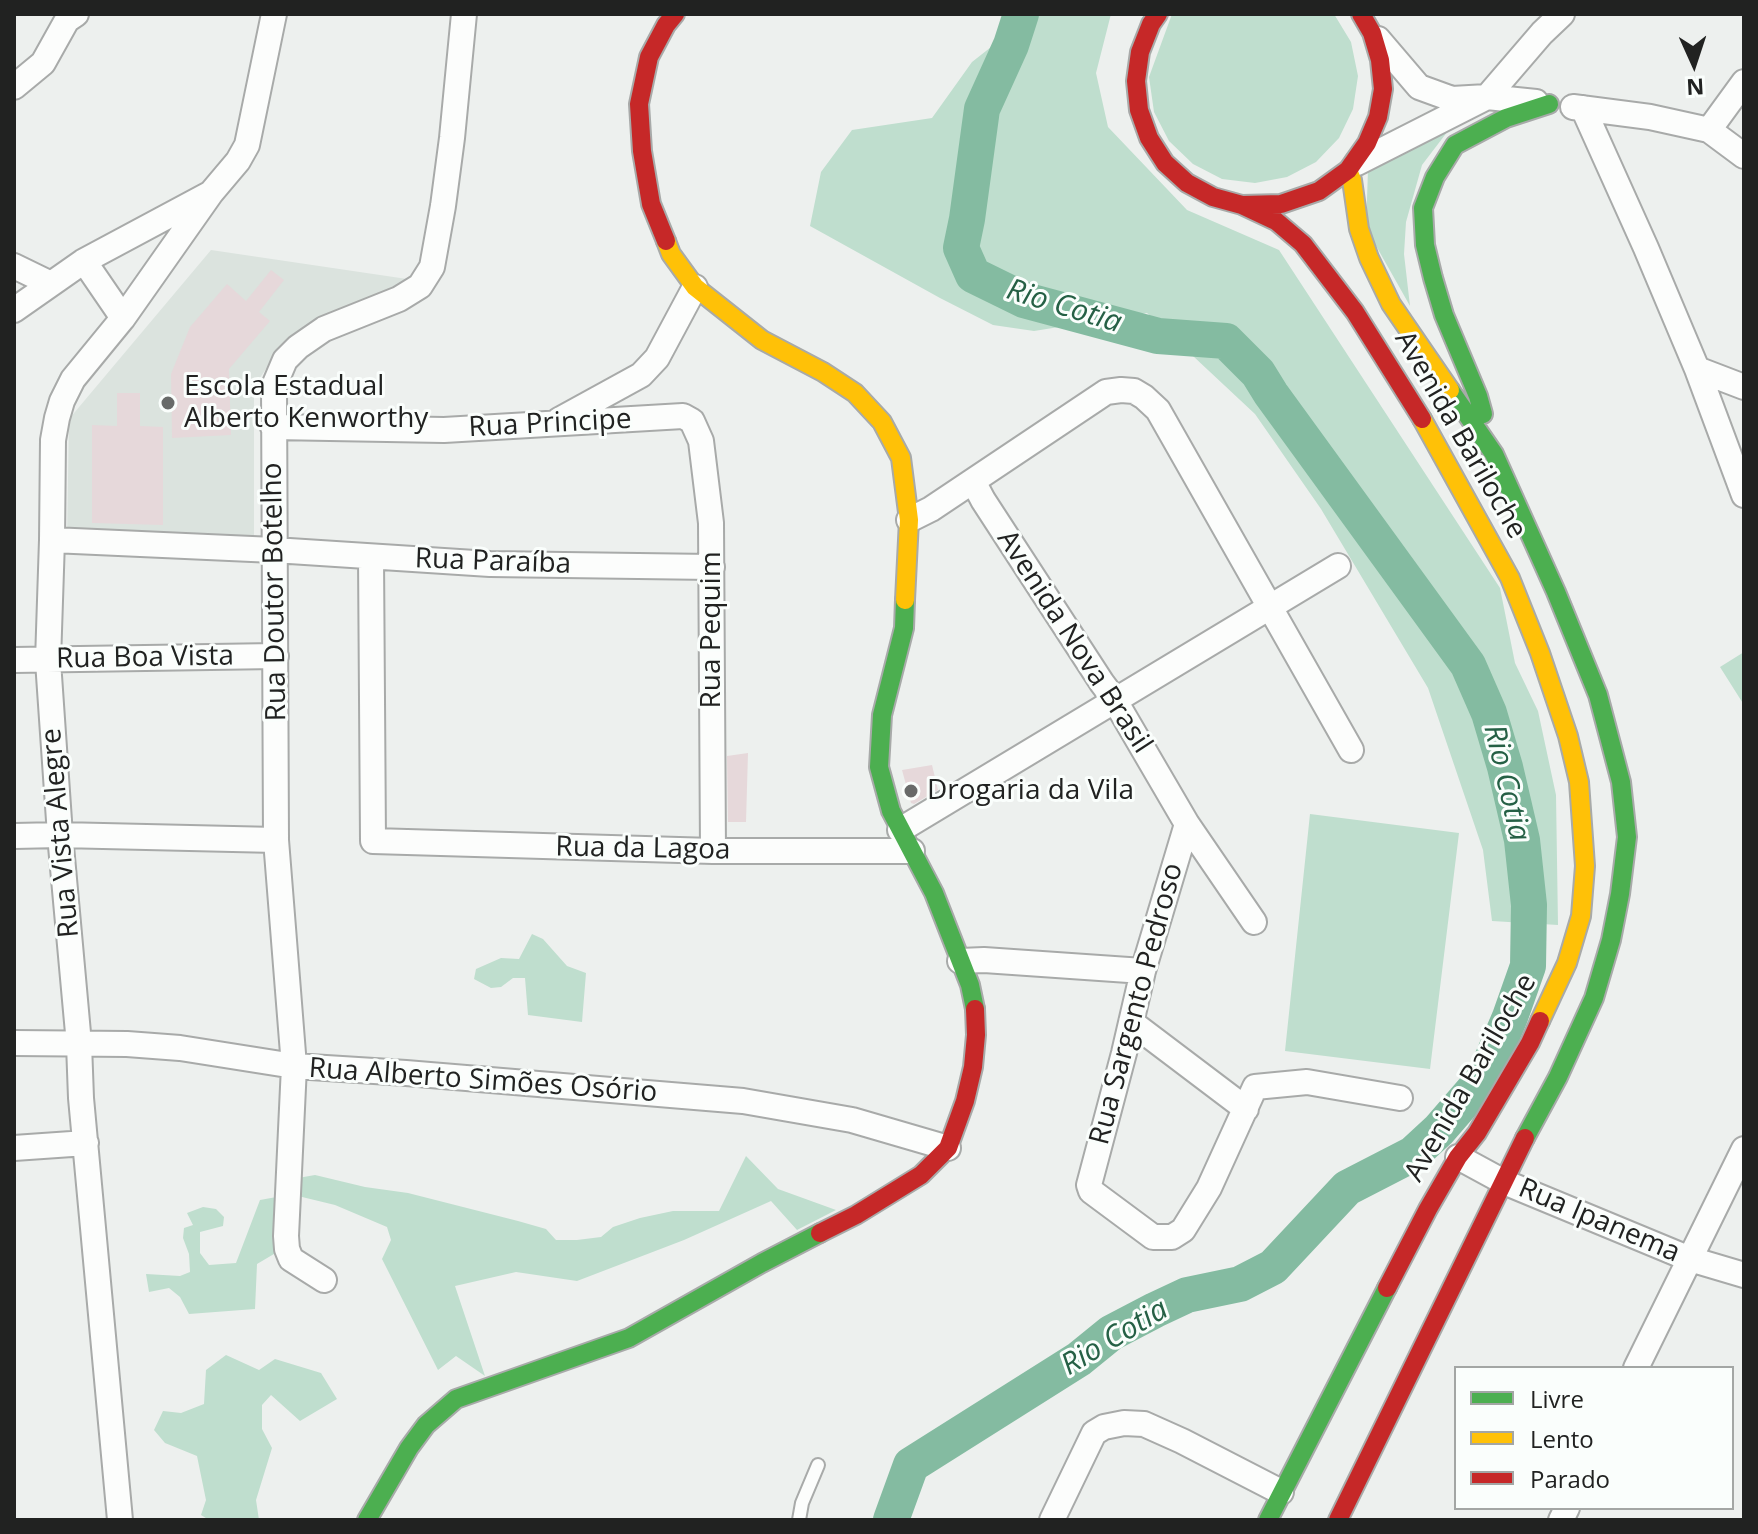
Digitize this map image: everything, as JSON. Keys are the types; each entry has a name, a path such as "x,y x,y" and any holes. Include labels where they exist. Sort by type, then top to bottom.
{"main road":[{"path":"367,1520 409,1448 426,1425 456,1399 629,1338 762,1263 856,1215 921,1175 948,1148 973,1067 975,1005 934,893 891,811 879,767 882,715 904,628 909,520 901,458 882,422 855,393 823,372 762,340 695,287 671,254 651,204 642,151 639,104 649,57 675,14"},
{"path":"1158,14 1140,52 1136,81 1139,110 1149,138 1165,163 1187,183 1213,197 1242,205 1281,204 1319,191 1350,168 1367,143 1378,117 1383,89 1380,60 1365,20"},
{"path":"1494,454 1478,396 1444,315 1433,278 1425,245 1423,208 1435,177 1455,145 1506,118 1549,104"},
{"name":"Avenida Bariloche","path":"1338,1520 1558,1077 1594,998 1611,940 1627,837 1621,782 1598,695 1556,592 1494,454 1391,304 1359,229 1350,168"},
{"name":"Avenida Bariloche","path":"1242,205 1276,221 1303,244 1331,278 1424,422 1510,578 1568,736 1579,782 1585,866 1581,916 1567,963 1530,1043 1428,1209 1268,1520"}],"street":[{"path":"14,87 43,63 67,20 76,14"},
{"name":"Rua Vista Alegre","path":"120,1520 60,835 48,661 53,440 62,401 73,379 123,318 247,145 274,14"},
{"name":"Rua Doutor Botelho","path":"324,1280 291,1259 286,1236 294,1066 276,840 274,386 285,360 298,347 324,329 399,299 420,286 432,267 452,138 464,14"},
{"path":"1350,168 1487,97 1562,14"},
{"path":"1365,20 1419,87 1452,99 1487,97 1650,117 1709,130 1744,156"},
{"path":"1709,130 1744,82"},
{"path":"1583,108 1697,369 1744,495"},
{"path":"14,310 84,261 211,193"},
{"path":"84,261 123,318"},
{"path":"14,266 51,284"},
{"path":"553,423 641,375 657,358 695,287"},
{"path":"1697,369 1744,387"},
{"path":"909,520 931,509 1106,392 1134,391 1158,410 1351,750"},
{"name":"Rua Principe","path":"273,427 444,430 683,416"},
{"name":"Rua Pequim","path":"683,416 692,421 701,441 711,523 713,851"},
{"name":"Avenida Nova Brasil","path":"973,481 1114,699 1187,824 1254,922"},
{"name":"Rua Paraíba","path":"52,540 490,564 712,567"},
{"name":"Rua da Lagoa","path":"371,557 373,841 713,851 906,840"},
{"path":"906,840 1114,699 1338,566"},
{"name":"Rua Boa Vista","path":"14,660 276,656"},
{"name":"Rua Sargento Pedroso","path":"1187,824 1143,971 1121,1068 1089,1185 1091,1191 1153,1237 1172,1237 1183,1230 1209,1188 1246,1109"},
{"path":"14,836 276,840"},
{"path":"960,961 1143,971"},
{"path":"1131,1022 1246,1109 1255,1087 1307,1082 1400,1098"},
{"name":"Rua Alberto Simões Osório","path":"14,1043 127,1044 180,1048 294,1066 743,1101 852,1120 948,1148"},
{"path":"14,1148 86,1143"},
{"path":"1637,1366 1744,1149"},
{"name":"Rua Ipanema","path":"1458,1157 1504,1182 1690,1259 1744,1275"},
{"path":"1052,1520 1094,1433 1104,1427 1124,1423 1144,1424 1281,1492"}],"lane":[{"path":"799,1520 802,1503 818,1465"}],"shaded area":[{"name":"Escola Estadual Alberto Kenworthy","path":"211,250 407,279 279,349 254,387 254,543 67,537 69,419"}],"green space":[{"path":"1033,14 1111,14 1096,73 1108,127 1187,210 1279,250 1500,588 1515,663 1538,711 1556,795 1558,925 1492,921 1483,850 1428,688 1321,509 1255,414 1147,313 1034,331 993,325 810,226 821,172 852,130 932,118 972,62"},
{"path":"1172,14 1334,14 1351,42 1358,76 1353,109 1339,138 1316,162 1287,177 1255,183 1222,179 1193,164 1169,141 1154,112 1149,77"},
{"path":"1451,127 1422,165 1406,222 1404,254 1410,306 1366,228 1368,170"},
{"path":"1744,652 1744,705 1720,667"},
{"path":"1310,814 1459,833 1430,1069 1285,1051"},
{"path":"532,934 543,939 567,966 586,973 582,1022 528,1015 525,978 513,978 501,987 491,988 474,979 476,969 501,958 519,959"},
{"path":"746,1156 778,1189 836,1210 797,1230 771,1201 684,1240 577,1281 516,1272 455,1286 485,1376 456,1356 438,1370 382,1259 391,1240 387,1227 335,1205 298,1196 298,1178 315,1175 408,1193 518,1221 546,1229 556,1240 577,1240 601,1237 613,1227 673,1211 719,1211"},
{"path":"282,1196 279,1251 257,1264 255,1309 189,1314 180,1297 169,1288 149,1292 146,1274 180,1276 190,1272 189,1254 183,1238 184,1228 193,1225 187,1213 203,1207 216,1209 224,1217 223,1226 200,1232 200,1253 209,1265 236,1263 260,1200"},
{"path":"226,1355 259,1370 275,1359 321,1373 337,1399 300,1421 271,1395 262,1405 262,1429 272,1448 256,1500 259,1520 209,1520 201,1515 206,1500 197,1456 165,1443 154,1430 163,1411 181,1413 204,1404 206,1370"}],"building":[{"path":"271,270 284,280 259,312 270,321 229,369 231,435 172,438 171,374 190,327 227,284 246,301"},
{"path":"117,393 140,393 140,426 163,427 163,525 92,523 92,425 117,426"},
{"path":"748,753 746,822 728,822 727,756"},
{"path":"932,765 938,790 911,803 902,770"}],"waterway":[{"name":"Rio Cotia","path":"891,1520 911,1465 1079,1359 1111,1333 1187,1295 1240,1284 1273,1267 1347,1188 1413,1154 1439,1130 1484,1078 1528,966 1529,905 1522,840 1489,713 1468,665 1258,373 1226,341 1158,336 1024,300 973,275 961,248 982,109 1011,45 1021,14"}],"traffic: fast":[{"path":"1483,414 1444,315 1433,278 1425,245 1423,208 1435,177 1455,145 1506,118 1549,104"},
{"path":"1450,390 1494,454 1598,695 1621,782 1627,837 1611,940 1594,998 1558,1077 1525,1138"},
{"path":"905,600 904,628 882,715 879,767 891,811 934,893 970,985 975,1009"},
{"path":"367,1520 409,1448 426,1425 456,1399 629,1338 820,1233"},
{"path":"1268,1520 1387,1288"}],"traffic: slow":[{"path":"1348,170 1359,229 1369,258 1391,304 1450,390"},
{"path":"666,241 671,254 695,287 762,340 823,372 855,393 882,422 901,458 909,520 905,600"},
{"path":"1422,419 1510,578 1540,653 1568,736 1579,782 1585,866 1581,916 1567,963 1540,1021"}],"traffic: jam":[{"path":"666,241 651,204 642,151 639,104 649,57 675,14"},
{"path":"1158,14 1140,52 1136,81 1139,110 1149,138 1165,163 1187,183 1213,197 1242,205 1281,204 1319,191 1348,170 1367,143 1378,117 1383,89 1380,60 1372,33 1361,14"},
{"path":"1242,205 1276,221 1303,244 1355,312 1422,419"},
{"path":"820,1233 921,1175 948,1148 973,1067 975,1009"},
{"path":"1387,1288 1428,1209 1458,1157 1477,1133 1540,1021"},
{"path":"1338,1520 1525,1138"}],"place":[{"name":"Escola Estadual Alberto Kenworthy","path":"168,403"},
{"name":"Drogaria da Vila","path":"911,791"}]}
